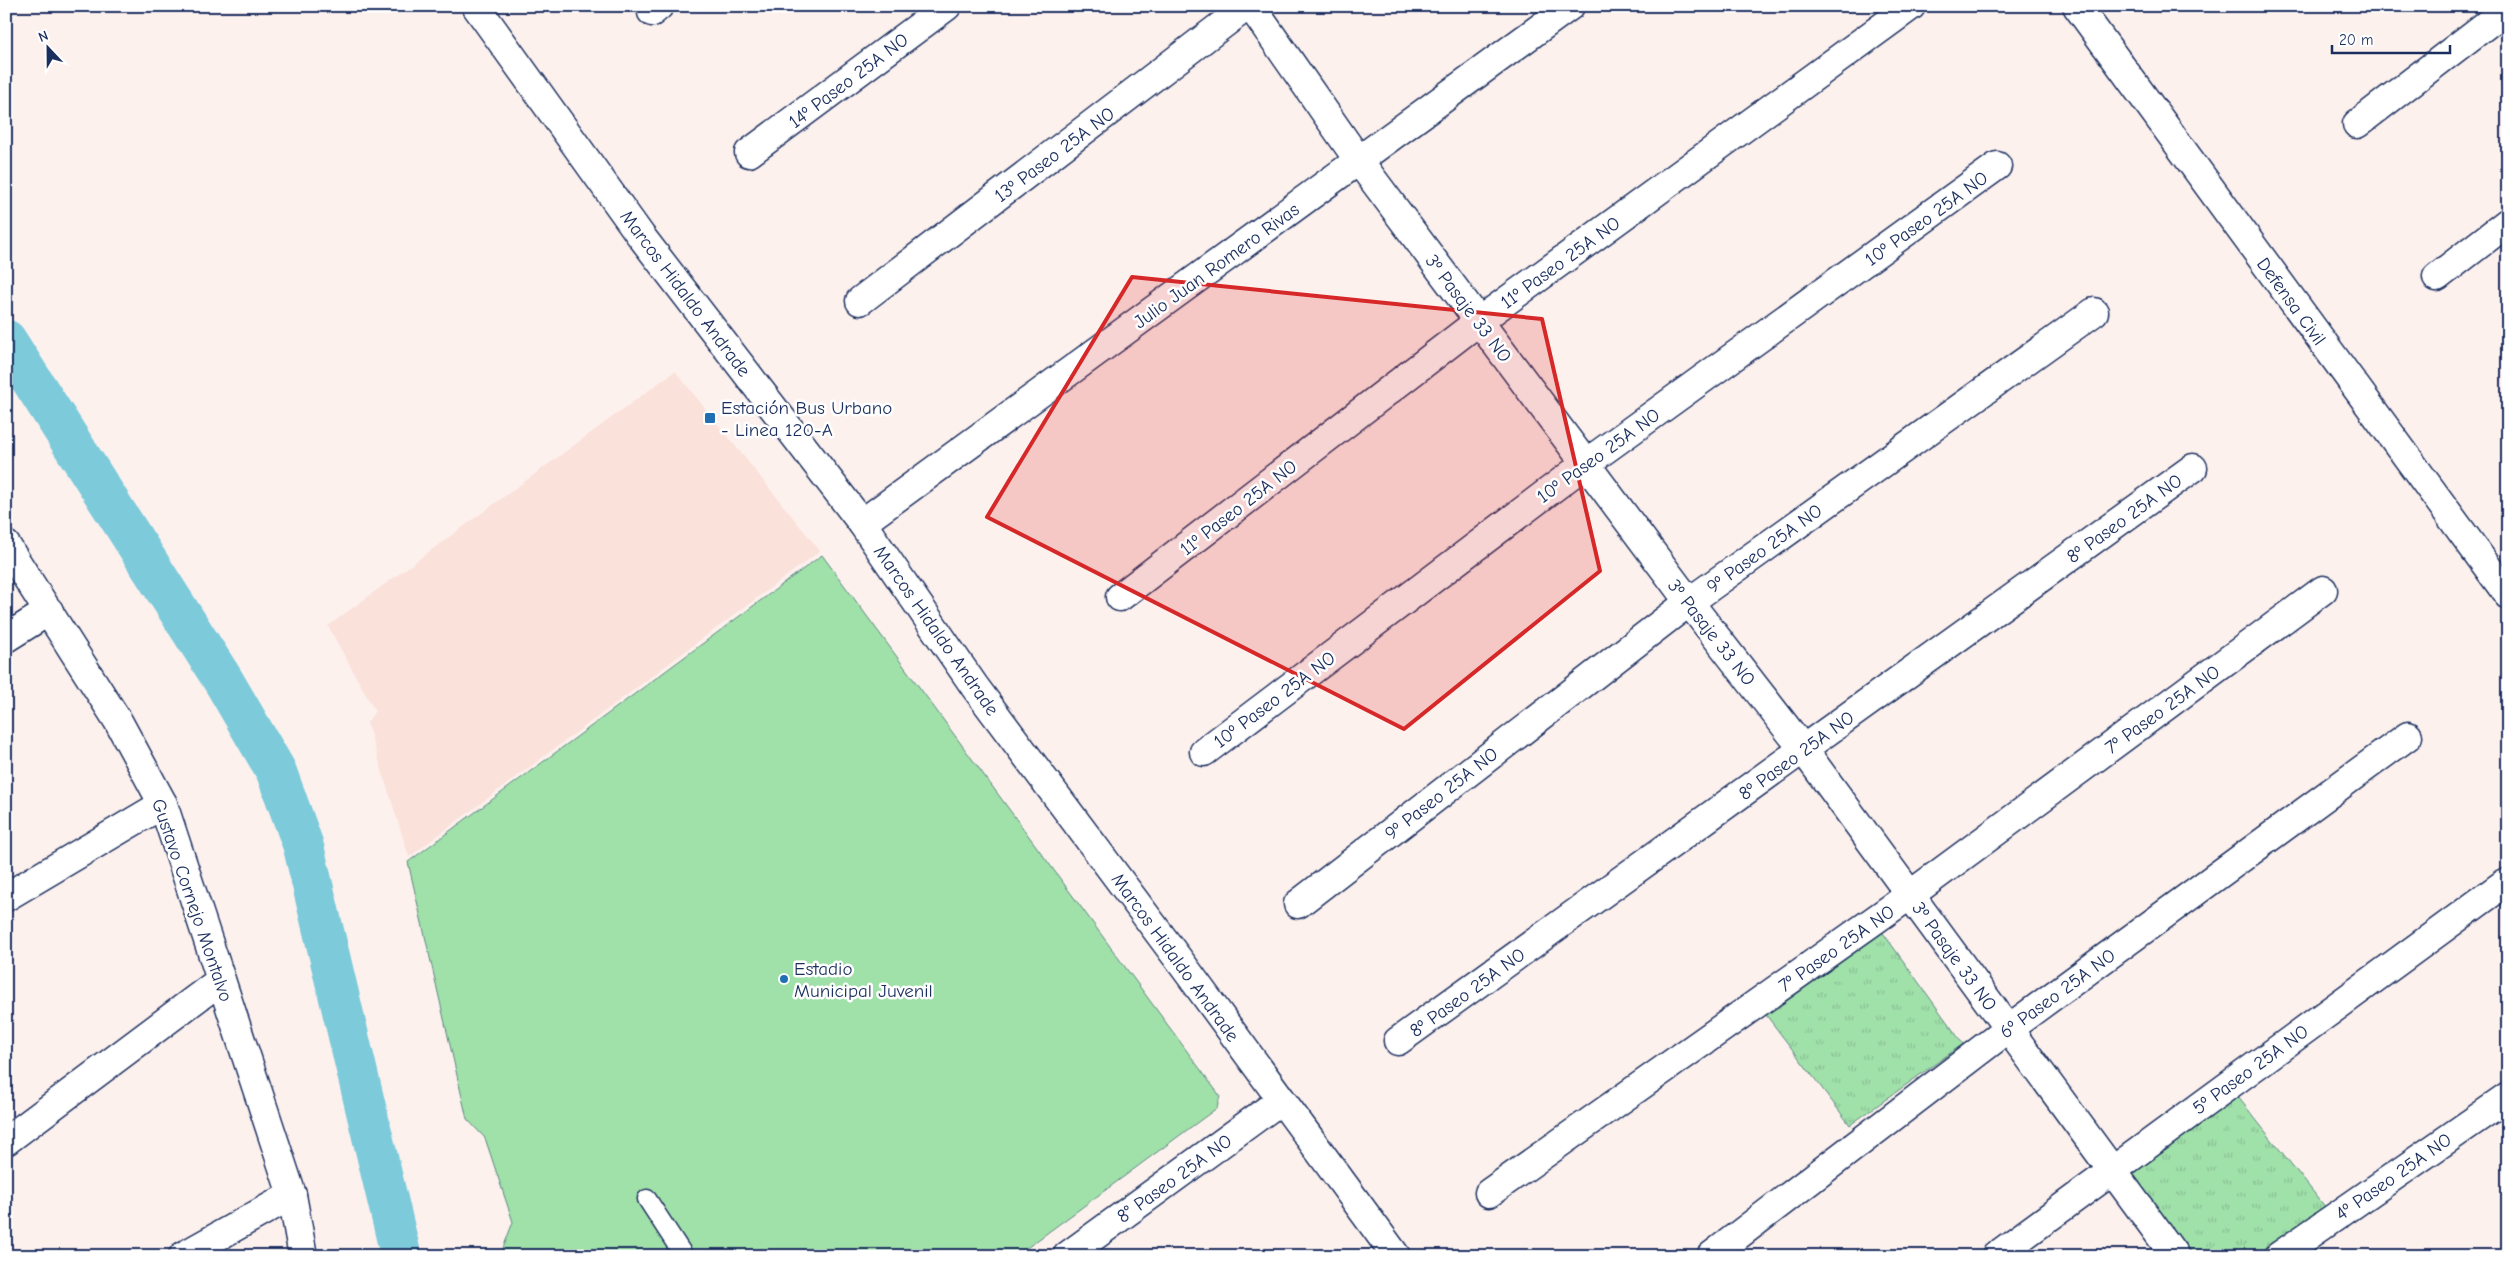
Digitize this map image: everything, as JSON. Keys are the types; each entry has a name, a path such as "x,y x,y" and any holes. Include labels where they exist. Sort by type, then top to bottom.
{"street":[{"name":"Marcos Hidaldo Andrade","path":"476,6 641,236 862,523 975,687 1396,1256"},
{"name":"14º Paseo 25A NO","path":"749,153 947,6"},
{"name":"3º Pasaje 33 NO","path":"1249,6 1359,161 1689,602 1803,749 2175,1256"},
{"name":"13º Paseo 25A NO","path":"860,302 1249,6"},
{"name":"Julio Juan Romero Rivas","path":"862,523 1570,6"},
{"name":"11º Paseo 25A NO","path":"1120,597 1479,321 1911,6"},
{"name":"Defensa Civil","path":"2077,6 2508,595"},
{"path":"2357,124 2508,8"},
{"name":"10º Paseo 25A NO","path":"1204,752 1585,464 1997,166"},
{"path":"2437,277 2508,222"},
{"name":"9º Paseo 25A NO","path":"1298,904 1689,602 2094,312"},
{"name":"8º Paseo 25A NO","path":"1398,1041 2193,468"},
{"name":"Gustavo Cornejo Montalvo","path":"6,544 118,721 163,804 292,1195 303,1256"},
{"name":"7º Paseo 25A NO","path":"1490,1193 1910,895 2323,590"},
{"path":"6,638 49,611"},
{"name":"6º Paseo 25A NO","path":"1711,1256 2008,1029 2408,736"},
{"path":"6,897 163,804"},
{"name":"5º Paseo 25A NO","path":"1996,1256 2112,1169 2505,884"},
{"path":"6,1141 222,980"},
{"name":"4º Paseo 25A NO","path":"2279,1256 2508,1097"},
{"name":"8° Paseo 25A NO","path":"1067,1256 1281,1100"},
{"path":"183,1256 292,1195"}],"lane":[{"path":"647,1199 684,1256"}],"highlighted area":[{"path":"1132,277 1542,319 1600,571 1404,729 987,517"}],"shaded area":[{"path":"675,371 820,551 409,857 367,723 375,711 328,626"}],"green space":[{"name":"Estadio Municipal Juvenil","path":"822,555 1220,1096 1217,1108 1016,1256 500,1256 513,1222 485,1138 467,1119 408,862"},
{"path":"1878,926 1963,1044 1850,1125 1763,1011"},
{"path":"2238,1097 2326,1208 2261,1256 2183,1256 2124,1179"}],"waterway":[{"path":"6,340 223,680 276,771 303,845 401,1256"}],"place":[{"name":"Estación Bus Urbano - Linea 120-A","path":"710,418"},
{"name":"Estadio Municipal Juvenil","path":"784,979"}]}
